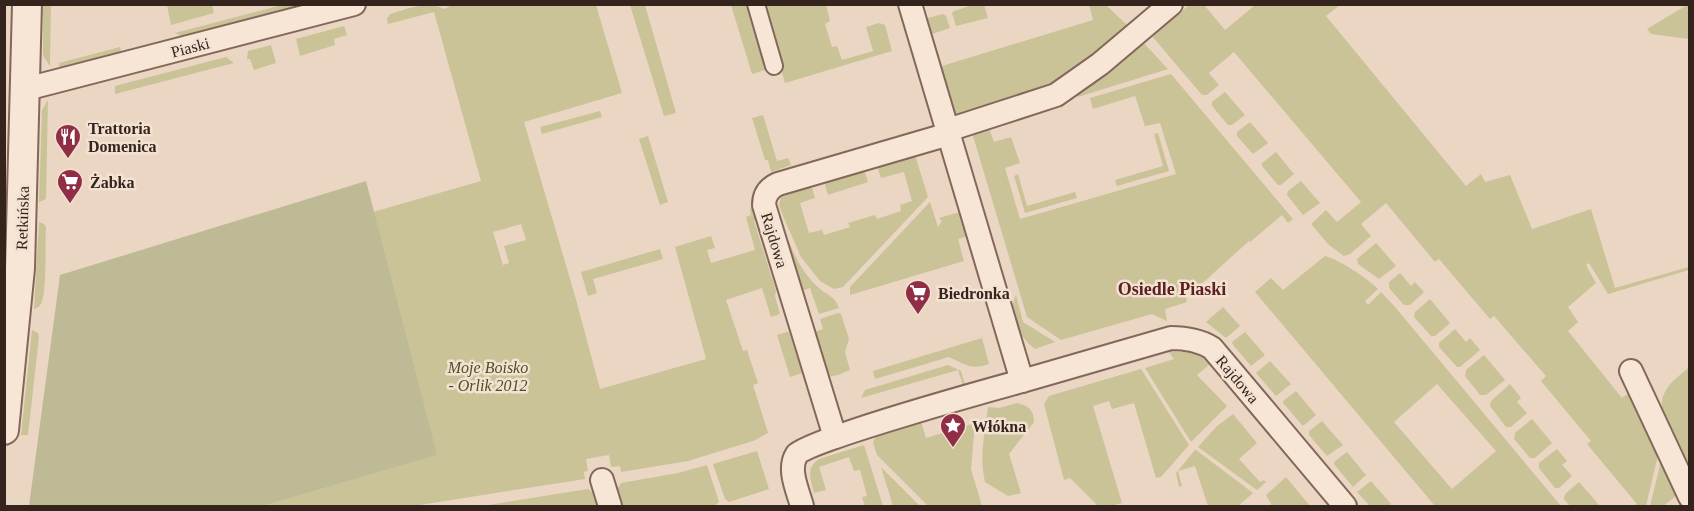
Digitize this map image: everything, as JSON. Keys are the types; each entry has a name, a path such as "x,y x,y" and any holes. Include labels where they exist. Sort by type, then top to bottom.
{"street":[{"name":"Retkińska","path":"4,430 12,267 26,89 27,4"},
{"name":"Piaski","path":"26,89 354,4"},
{"path":"756,4 774,66"},
{"path":"910,4 1023,381"},
{"path":"948,132 1056,95 1093,70 1171,4"},
{"name":"Rajdowa","path":"835,437 764,200 769,189 778,184 948,132"},
{"name":"Rajdowa","path":"802,507 794,477 794,461 797,454 810,445 1171,338 1191,339 1212,348 1345,507"},
{"path":"1631,371 1689,497"},
{"path":"602,480 610,507"}],"green space":[{"name":"Moje Boisko - Orlik 2012","path":"448,4 596,5 622,93 524,122 600,389 706,359 675,247 711,236 715,248 707,250 711,263 755,250 746,217 751,215 750,209 756,206 759,219 754,221 776,291 775,296 780,314 771,317 762,288 726,300 743,351 747,350 758,383 753,385 768,433 753,441 688,461 621,472 620,466 611,467 609,455 586,459 588,471 584,472 585,479 413,506 263,506 436,455 373,212 481,181 434,12 388,24 387,19 390,14 417,6 431,5 444,9 449,7","holes":["521,224 526,240 504,246 509,263 503,265 493,232"]},
{"path":"976,4 984,5 988,18 956,26 952,13"},
{"path":"43,5 51,5 50,66 43,56"},
{"path":"167,5 212,5 214,13 171,25"},
{"path":"282,5 308,5 184,37 175,33"},
{"path":"630,5 645,5 676,113 664,116"},
{"path":"731,5 749,5 768,69 752,74"},
{"path":"762,5 826,5 830,21 825,24 832,47 837,46 842,60 873,51 866,27 879,23 885,25 892,51 785,83"},
{"path":"1089,5 1106,5 1130,28 1060,85 956,122 924,19 943,14 946,16 950,28 932,34 942,66 1093,20"},
{"path":"1189,5 1206,5 1225,30 1255,5 1340,5 1326,16 1466,186 1481,174 1485,182 1510,175 1532,229 1591,209 1615,288 1689,267 1689,270 1608,294 1589,263 1586,265 1596,283 1568,307 1578,322 1568,331 1622,398 1630,392 1659,451 1646,506 1635,506 1637,504 1587,444 1591,441 1541,381 1546,376 1494,316 1490,319 1439,259 1435,262 1386,203 1361,224 1371,236 1350,254 1344,256 1329,245 1311,224 1326,210 1337,222 1361,202 1234,52 1209,73 1219,85 1207,95 1202,95 1152,36"},
{"path":"1689,5 1689,39 1651,34 1647,29"},
{"path":"344,26 347,35 334,39 335,45 300,56 296,39"},
{"path":"1139,38 1168,69 1078,97 1074,90"},
{"path":"271,45 276,63 254,70 250,59 247,59 248,51"},
{"path":"120,47 122,55 60,70 59,63"},
{"path":"226,57 234,63 115,94 115,86"},
{"path":"1171,74 1293,219 1288,223 1282,215 1249,241 1186,298 1187,302 1165,309 1167,321 1152,314 1061,340 1027,317 973,136 976,132 989,128 994,142 1011,137 1020,163 1005,168 1020,219 1176,174 1160,123 1145,126 1135,96 1093,109 1090,98"},
{"path":"1225,92 1245,115 1232,125 1228,125 1212,106 1212,102"},
{"path":"48,100 46,199 39,202 42,110"},
{"path":"600,111 602,117 542,134 540,127"},
{"path":"763,115 777,161 788,158 791,165 771,172 752,118"},
{"path":"1250,122 1268,143 1253,154 1237,136 1237,132"},
{"path":"1158,133 1169,171 1117,186 1115,180 1163,166 1154,134"},
{"path":"648,136 668,202 660,205 639,139"},
{"path":"1276,152 1294,174 1281,185 1278,185 1262,166 1262,163"},
{"path":"915,155 928,197 843,287 834,289 820,281 801,257 779,205 781,197 808,187 812,188 815,198 800,203 809,233 822,230 824,235 850,227 848,223 875,215 877,219 901,211 900,205 912,201 904,172 881,178 879,166"},
{"path":"864,170 868,182 828,195 825,185 827,181"},
{"path":"1018,174 1027,206 1075,192 1077,198 1025,213 1014,176"},
{"path":"1301,181 1320,203 1303,215 1287,195 1288,191"},
{"path":"930,202 938,227 942,221 939,218 960,212 968,236 958,239 964,261 850,295 850,287"},
{"path":"39,222 46,227 45,279 41,304 34,309"},
{"path":"779,224 782,225 806,274 812,282 833,298 839,308 819,314 810,288 801,291"},
{"path":"1376,243 1396,266 1379,279 1358,264 1357,259"},
{"path":"660,249 663,259 593,279 597,293 588,296 581,272"},
{"path":"1325,256 1345,265 1367,280 1378,289 1365,301 1368,305 1381,292 1561,506 1435,506 1255,292 1271,278 1283,290","holes":["1437,384 1496,451 1452,489 1394,422"]},
{"path":"1400,273 1411,286 1415,282 1424,292 1410,305 1404,305 1389,288 1389,282"},
{"path":"1016,295 1023,322 1055,342 1035,349 1027,342 1016,326 1012,315"},
{"path":"1430,299 1450,323 1435,336 1431,336 1414,317 1415,312"},
{"path":"1223,307 1240,326 1226,338 1206,322"},
{"path":"841,314 849,339 845,352 850,370 827,377 814,332 823,329 820,319"},
{"path":"1455,329 1466,342 1470,338 1480,350 1460,367 1457,367 1439,347 1439,343"},
{"path":"32,330 38,333 39,337 28,435 21,435"},
{"path":"789,332 802,373 790,377 777,335"},
{"path":"1245,332 1265,355 1251,366 1232,342"},
{"path":"982,338 989,364 973,367 949,357 875,379 873,371"},
{"path":"1168,351 1197,354 1207,359 1211,363 1197,375 1227,406 1191,442 1145,368 1174,359"},
{"path":"1484,355 1505,380 1486,395 1480,395 1465,376 1466,370"},
{"path":"1270,361 1291,384 1276,396 1256,373"},
{"path":"948,365 961,371 966,388 964,388 958,370 861,398 865,390"},
{"path":"1689,367 1689,463 1667,428 1662,399 1668,387"},
{"path":"1141,369 1189,445 1161,477 1156,478 1134,403 1112,409 1109,401 1093,406 1122,503 1098,506 1070,478 1064,480 1044,404 1049,396"},
{"path":"1510,384 1521,398 1517,402 1527,413 1511,427 1506,427 1490,406 1491,401"},
{"path":"1296,391 1316,415 1303,426 1283,403"},
{"path":"1017,403 1030,409 1034,422 1009,454 1021,493 1008,496 985,482 983,444 988,407 999,408"},
{"path":"1233,414 1257,443 1239,459 1260,482 1264,480 1266,482 1257,490 1198,447 1217,426"},
{"path":"1532,419 1552,443 1535,458 1530,458 1514,439 1515,433"},
{"path":"1322,421 1343,445 1327,456 1309,435 1309,431"},
{"path":"921,422 926,438 975,423 971,469 982,506 928,506 877,455 873,442 876,436"},
{"path":"864,445 883,506 865,506 862,497 867,496 860,470 854,471 849,457 819,467 826,490 814,493 810,470 819,459"},
{"path":"1557,449 1567,461 1562,465 1572,476 1559,488 1555,488 1539,468 1539,463"},
{"path":"1195,450 1253,493 1238,506 1208,506 1195,466 1178,471 1182,486 1179,487 1176,473"},
{"path":"757,451 769,489 729,502 725,499 713,464"},
{"path":"1347,452 1366,475 1353,487 1334,464"},
{"path":"1662,457 1680,498 1676,496 1663,506 1650,506"},
{"path":"707,465 719,502 714,506 616,506 613,496 621,483 678,473"},
{"path":"881,467 920,506 893,506"},
{"path":"1286,477 1310,506 1272,506 1266,495"},
{"path":"1371,481 1391,504 1370,506 1357,492"},
{"path":"1579,482 1600,506 1570,506 1564,499 1565,494"},
{"path":"588,489 601,498 604,506 482,506"}],"shaded area":[{"path":"366,181 437,455 263,506 29,506 60,275"}],"place":[{"name":"Trattoria Domenica","path":"68,160"},
{"name":"Żabka","path":"70,205"},
{"name":"Biedronka","path":"918,316"},
{"name":"Włókna","path":"953,449"}],"district":[{"name":"Osiedle Piaski","path":"1172,289"}]}
